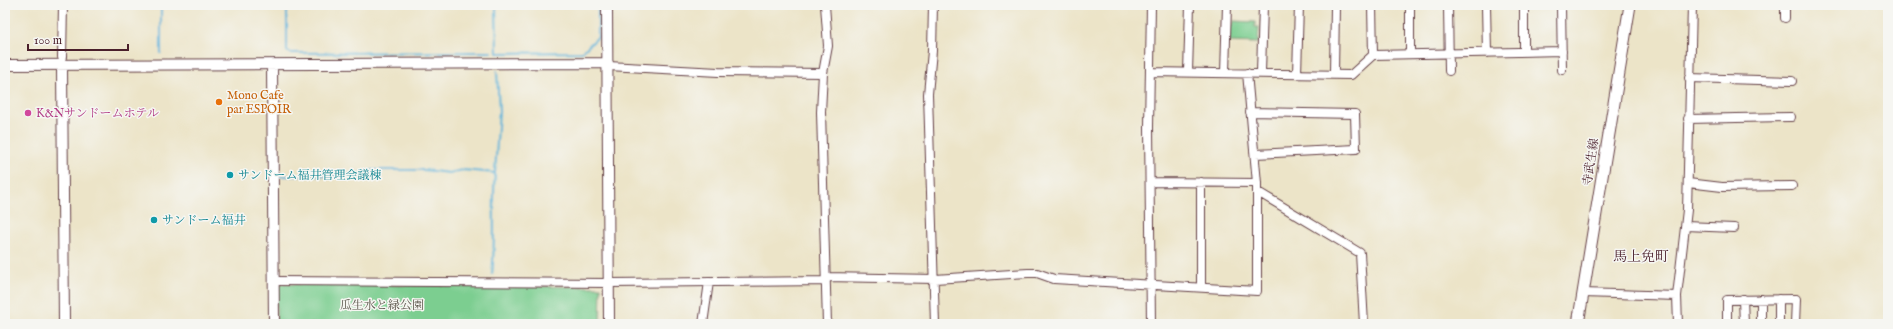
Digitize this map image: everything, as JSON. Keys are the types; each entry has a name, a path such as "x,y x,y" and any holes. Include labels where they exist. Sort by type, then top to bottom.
{"main road":[{"name":"寺武生線","path":"1578,324 1630,5"}],"street":[{"path":"63,5 64,324"},
{"path":"607,5 609,324"},
{"path":"825,5 828,46 823,73 821,112 827,324"},
{"path":"933,5 932,51 928,94 935,279 935,324"},
{"path":"1151,5 1151,324"},
{"path":"1188,72 1190,5"},
{"path":"1225,73 1227,5"},
{"path":"1261,73 1263,5"},
{"path":"1297,74 1299,5"},
{"path":"1334,74 1335,5"},
{"path":"1372,5 1373,55"},
{"path":"1410,5 1410,54"},
{"path":"1448,5 1449,71"},
{"path":"1486,5 1487,53"},
{"path":"1524,5 1524,52"},
{"path":"1561,5 1562,70"},
{"path":"1678,324 1677,296 1688,183 1688,119 1692,5"},
{"path":"1784,18 1785,5"},
{"path":"1150,72 1351,75 1373,55 1562,51"},
{"path":"5,65 62,61 272,65 481,62 608,64 718,72 823,73"},
{"path":"272,65 274,281 278,300 274,324"},
{"path":"274,281 609,283 826,279 935,279 1037,274 1054,279 1257,291 1258,192 1247,73"},
{"path":"1689,78 1792,81"},
{"path":"1250,112 1355,114 1356,149 1255,154"},
{"path":"1688,119 1791,117"},
{"path":"1150,182 1257,183"},
{"path":"1201,182 1201,287"},
{"path":"1688,183 1722,187 1792,186"},
{"path":"1258,192 1360,253 1364,324"},
{"path":"1685,226 1734,228"},
{"path":"703,324 709,282"},
{"path":"1583,293 1677,296"},
{"path":"1761,299 1761,324"},
{"path":"1779,299 1779,324"},
{"path":"1728,324 1727,300 1796,299 1795,324"},
{"path":"1744,300 1744,324"}],"green space":[{"path":"1233,21 1255,22 1255,27 1259,27 1258,43 1229,42 1229,26 1232,26"},
{"name":"瓜生水と緑公園","path":"277,284 601,287 600,324 276,324"}],"waterway":[{"path":"161,5 161,53"},
{"path":"287,5 287,51 291,53 491,52"},
{"path":"496,5 497,53 582,52 598,37 598,5"},
{"path":"495,173 499,111 497,71"},
{"path":"279,176 350,176 374,170 424,170 449,173 463,170 495,173 494,249 492,274"}],"place":[{"name":"Mono Cafe par ESPOIR","path":"219,102"},
{"name":"K&Nサンドームホテル","path":"28,113"},
{"name":"サンドーム福井管理会議棟","path":"230,175"},
{"name":"サンドーム福井","path":"154,220"}],"district":[{"name":"馬上免町","path":"1641,257"}]}
